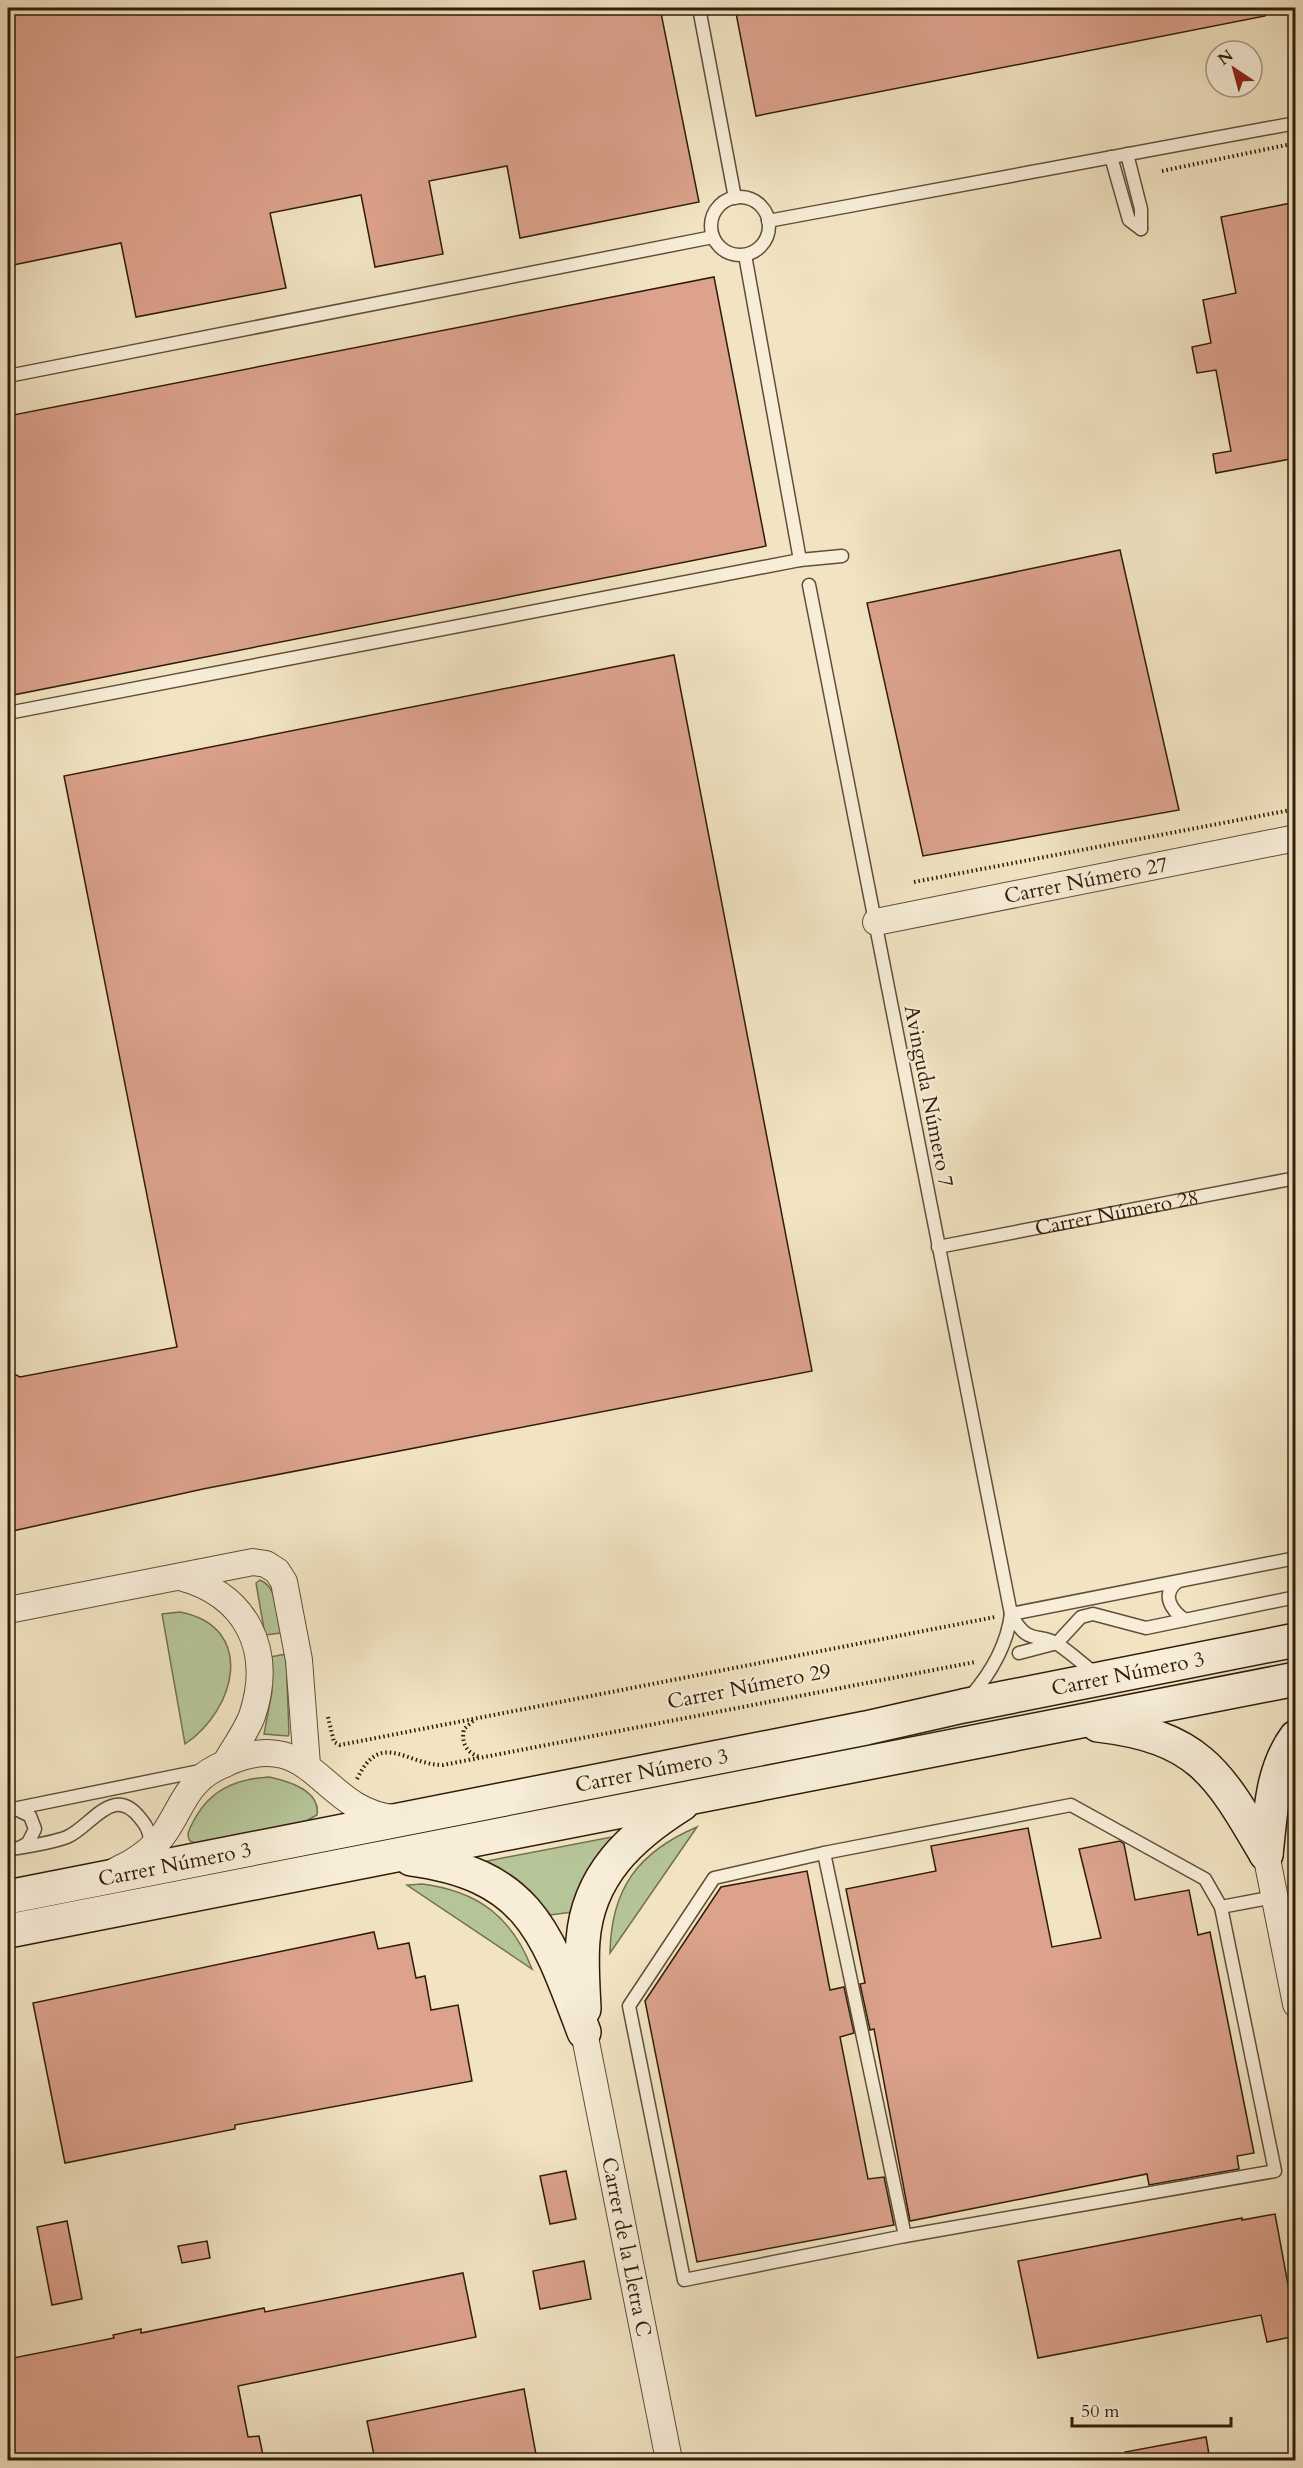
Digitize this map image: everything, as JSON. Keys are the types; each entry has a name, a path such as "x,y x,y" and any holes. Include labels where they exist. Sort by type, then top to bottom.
{"main road":[{"name":"Carrer Número 3","path":"8,1896 854,1731 963,1706 1296,1640"},
{"name":"Carrer Número 3","path":"10,1931 1296,1679"},
{"path":"1069,1722 1134,1730 1180,1748 1199,1760 1217,1776 1266,1854"},
{"path":"1266,1854 1273,1789 1280,1767 1296,1737"},
{"path":"584,2032 583,1940 594,1892 603,1874 637,1836 695,1797"},
{"path":"392,1856 444,1863 493,1883 516,1899 545,1936 584,2032"}],"street":[{"name":"Carrer Número 27","path":"876,922 1296,838"},
{"path":"8,1610 253,1562 266,1564 278,1571 284,1582 299,1660 307,1765"},
{"path":"94,1880 129,1865 163,1835 183,1798 219,1766 251,1718 260,1665 255,1637 244,1620 218,1592 202,1583 177,1576"},
{"path":"219,1766 245,1756 268,1753 289,1757 307,1765 351,1805 377,1817 404,1819"},
{"path":"1266,1854 1296,2004"},
{"name":"Carrer de la Lletra C","path":"584,2032 669,2460"}],"lane":[{"path":"699,8 735,198"},
{"path":"1296,27 1296,44"},
{"path":"768,221 1296,123"},
{"path":"1111,157 1129,220 1141,229 1141,209 1127,154"},
{"path":"735,198 754,201 762,207 768,221 767,236 762,245 745,255 726,252 713,237 711,221 714,212 725,201 735,198"},
{"path":"8,376 713,237"},
{"path":"745,255 800,560"},
{"path":"8,713 800,560 842,556"},
{"name":"Avinguda Número 7","path":"809,585 1011,1614 998,1657 963,1706"},
{"name":"Carrer Número 28","path":"938,1247 1296,1178"},
{"path":"1011,1614 1296,1558"},
{"path":"1177,1582 1169,1590 1168,1597 1172,1609 1185,1620"},
{"path":"1019,1653 1057,1644 1076,1621 1093,1614 1146,1628 1296,1597"},
{"name":"Avinguda Número 7","path":"1011,1614 1024,1633 1034,1639 1057,1644 1102,1679"},
{"path":"11,1810 219,1766"},
{"path":"14,1849 70,1836 98,1813 116,1805 132,1809 142,1820 150,1835 148,1850"},
{"path":"1071,1805 1205,1879 1221,1907 1275,2171 904,2236 684,2280 629,2006 714,1878 824,1853 1071,1805"},
{"path":"11,1810 30,1816 35,1829 28,1843 14,1849"},
{"path":"824,1853 904,2236"},
{"path":"1221,1907 1274,1898"}],"path":[{"path":"1162,171 1296,143"},
{"name":"Carrer Número 27","path":"914,882 1296,809"},
{"name":"Carrer Número 29","path":"329,1721 334,1742 340,1745 1011,1614"},
{"name":"Carrer Número 29","path":"364,1812 358,1804 354,1786 368,1761 384,1752 392,1751 435,1765 998,1657"},
{"path":"476,1719 464,1729 464,1741 470,1753 485,1757"}],"green space":[{"path":"260,1580 266,1584 274,1596 281,1633 265,1635 256,1583"},
{"path":"180,1612 204,1621 220,1634 229,1651 230,1671 226,1691 217,1711 203,1729 185,1744 162,1614"},
{"path":"286,1654 289,1734 288,1736 264,1734 272,1692 270,1657"},
{"path":"269,1777 294,1784 309,1793 317,1806 317,1815 306,1821 195,1843 190,1841 188,1835 192,1824 198,1813 214,1795 233,1784"},
{"path":"697,1827 610,1953 616,1910 622,1892 632,1875 659,1848"},
{"path":"622,1835 573,1912 550,1915 526,1889 482,1862"},
{"path":"422,1884 460,1893 490,1910 514,1935 532,1969 407,1885"}],"building":[{"path":"8,8 660,8 699,202 520,238 507,166 429,181 443,254 375,267 361,195 270,213 286,288 136,317 121,243 8,266"},
{"path":"735,8 1264,8 1265,16 756,116"},
{"path":"1296,202 1296,458 1216,473 1213,454 1231,451 1216,370 1197,373 1192,347 1211,343 1203,300 1236,293 1221,217"},
{"path":"714,277 766,546 8,696 8,416"},
{"path":"1120,550 1179,810 923,856 867,603"},
{"path":"674,655 812,1371 203,1489 8,1532 8,1371 20,1377 177,1347 64,776"},
{"path":"1028,1828 1052,1947 1101,1938 1079,1849 1120,1841 1124,1844 1135,1900 1189,1890 1198,1935 1210,1932 1254,2153 1237,2156 1239,2169 1149,2185 1147,2174 910,2221 874,2029 870,2030 860,1984 865,1983 846,1889 936,1871 931,1846"},
{"path":"807,1871 830,1990 844,1987 854,2033 840,2037 868,2179 884,2177 894,2225 697,2262 645,2001 721,1887"},
{"path":"374,1932 378,1949 409,1943 416,1978 425,1976 431,2010 458,2005 472,2081 235,2125 235,2129 65,2163 33,2003"},
{"path":"566,2171 576,2219 550,2224 540,2176"},
{"path":"1275,2214 1291,2301 1296,2301 1296,2336 1267,2342 1261,2315 1038,2358 1018,2261 1242,2218 1242,2220"},
{"path":"67,2221 82,2299 52,2305 37,2227"},
{"path":"207,2241 210,2258 182,2263 178,2246"},
{"path":"584,2261 591,2299 540,2309 533,2271"},
{"path":"463,2273 476,2337 238,2386 248,2437 259,2436 264,2460 8,2460 8,2359 114,2338 113,2335 141,2329 141,2333 264,2308 265,2312"},
{"path":"524,2389 537,2460 375,2460 367,2421"},
{"path":"1206,2437 1210,2460 1126,2460 1125,2452"}]}
